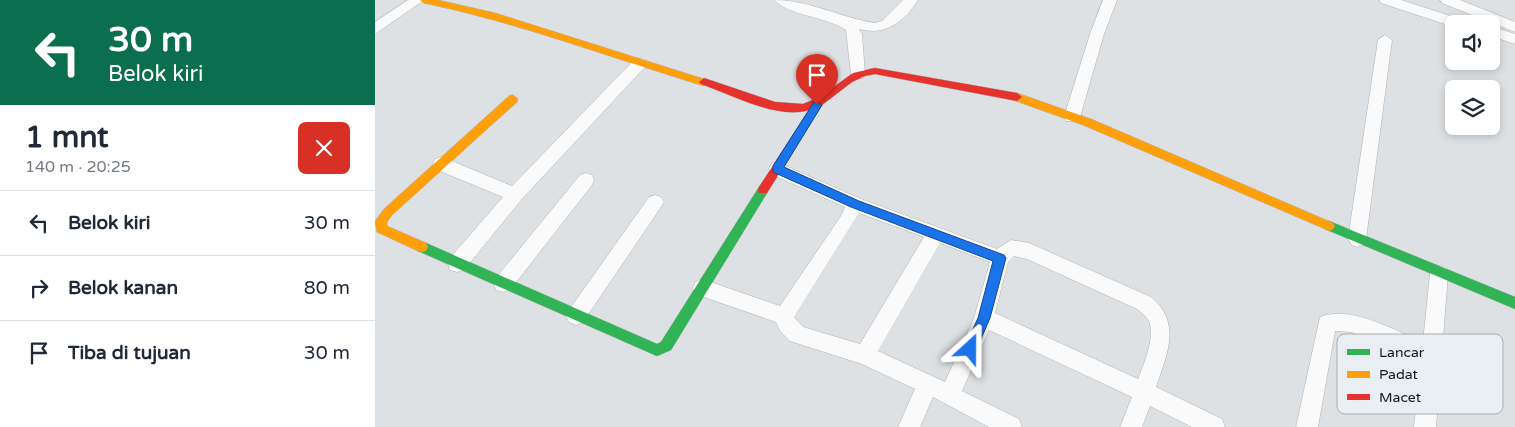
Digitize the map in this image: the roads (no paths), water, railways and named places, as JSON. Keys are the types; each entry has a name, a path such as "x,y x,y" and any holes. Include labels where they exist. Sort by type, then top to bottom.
{"street":[{"path":"375,29 417,0"},
{"path":"424,0 451,2 639,64 715,85 781,107 803,109 817,105"},
{"path":"782,0 802,9 877,29 887,26 911,0"},
{"path":"1072,117 1097,34 1110,0"},
{"path":"1386,0 1445,19"},
{"path":"1397,0 1445,16"},
{"path":"1447,0 1515,27"},
{"path":"1478,0 1515,20"},
{"path":"840,19 855,34 858,74"},
{"path":"1500,35 1515,40"},
{"path":"1357,239 1385,40"},
{"path":"457,264 515,195 639,64"},
{"path":"513,99 388,212 381,220 381,230 657,350 666,346 817,105 843,83 858,74 902,74 927,81 1010,95 1072,117 1250,191 1439,274 1515,303"},
{"path":"441,164 515,195"},
{"path":"777,169 855,204 1000,258"},
{"path":"503,284 586,180"},
{"path":"576,316 655,202"},
{"path":"784,316 847,221 855,204"},
{"path":"865,355 935,235"},
{"path":"950,395 984,318 1000,258 1011,248 1029,251 1144,303 1156,314 1160,325 1159,337 1144,392 1131,427"},
{"path":"1433,334 1439,274"},
{"path":"702,288 784,316"},
{"path":"784,316 787,325 797,334 865,355 928,384 1011,427"},
{"path":"984,318 1144,392 1214,427"},
{"path":"1307,427 1327,323 1352,323 1379,334"},
{"path":"909,427 928,384"},
{"path":"1425,427 1426,414"}]}
